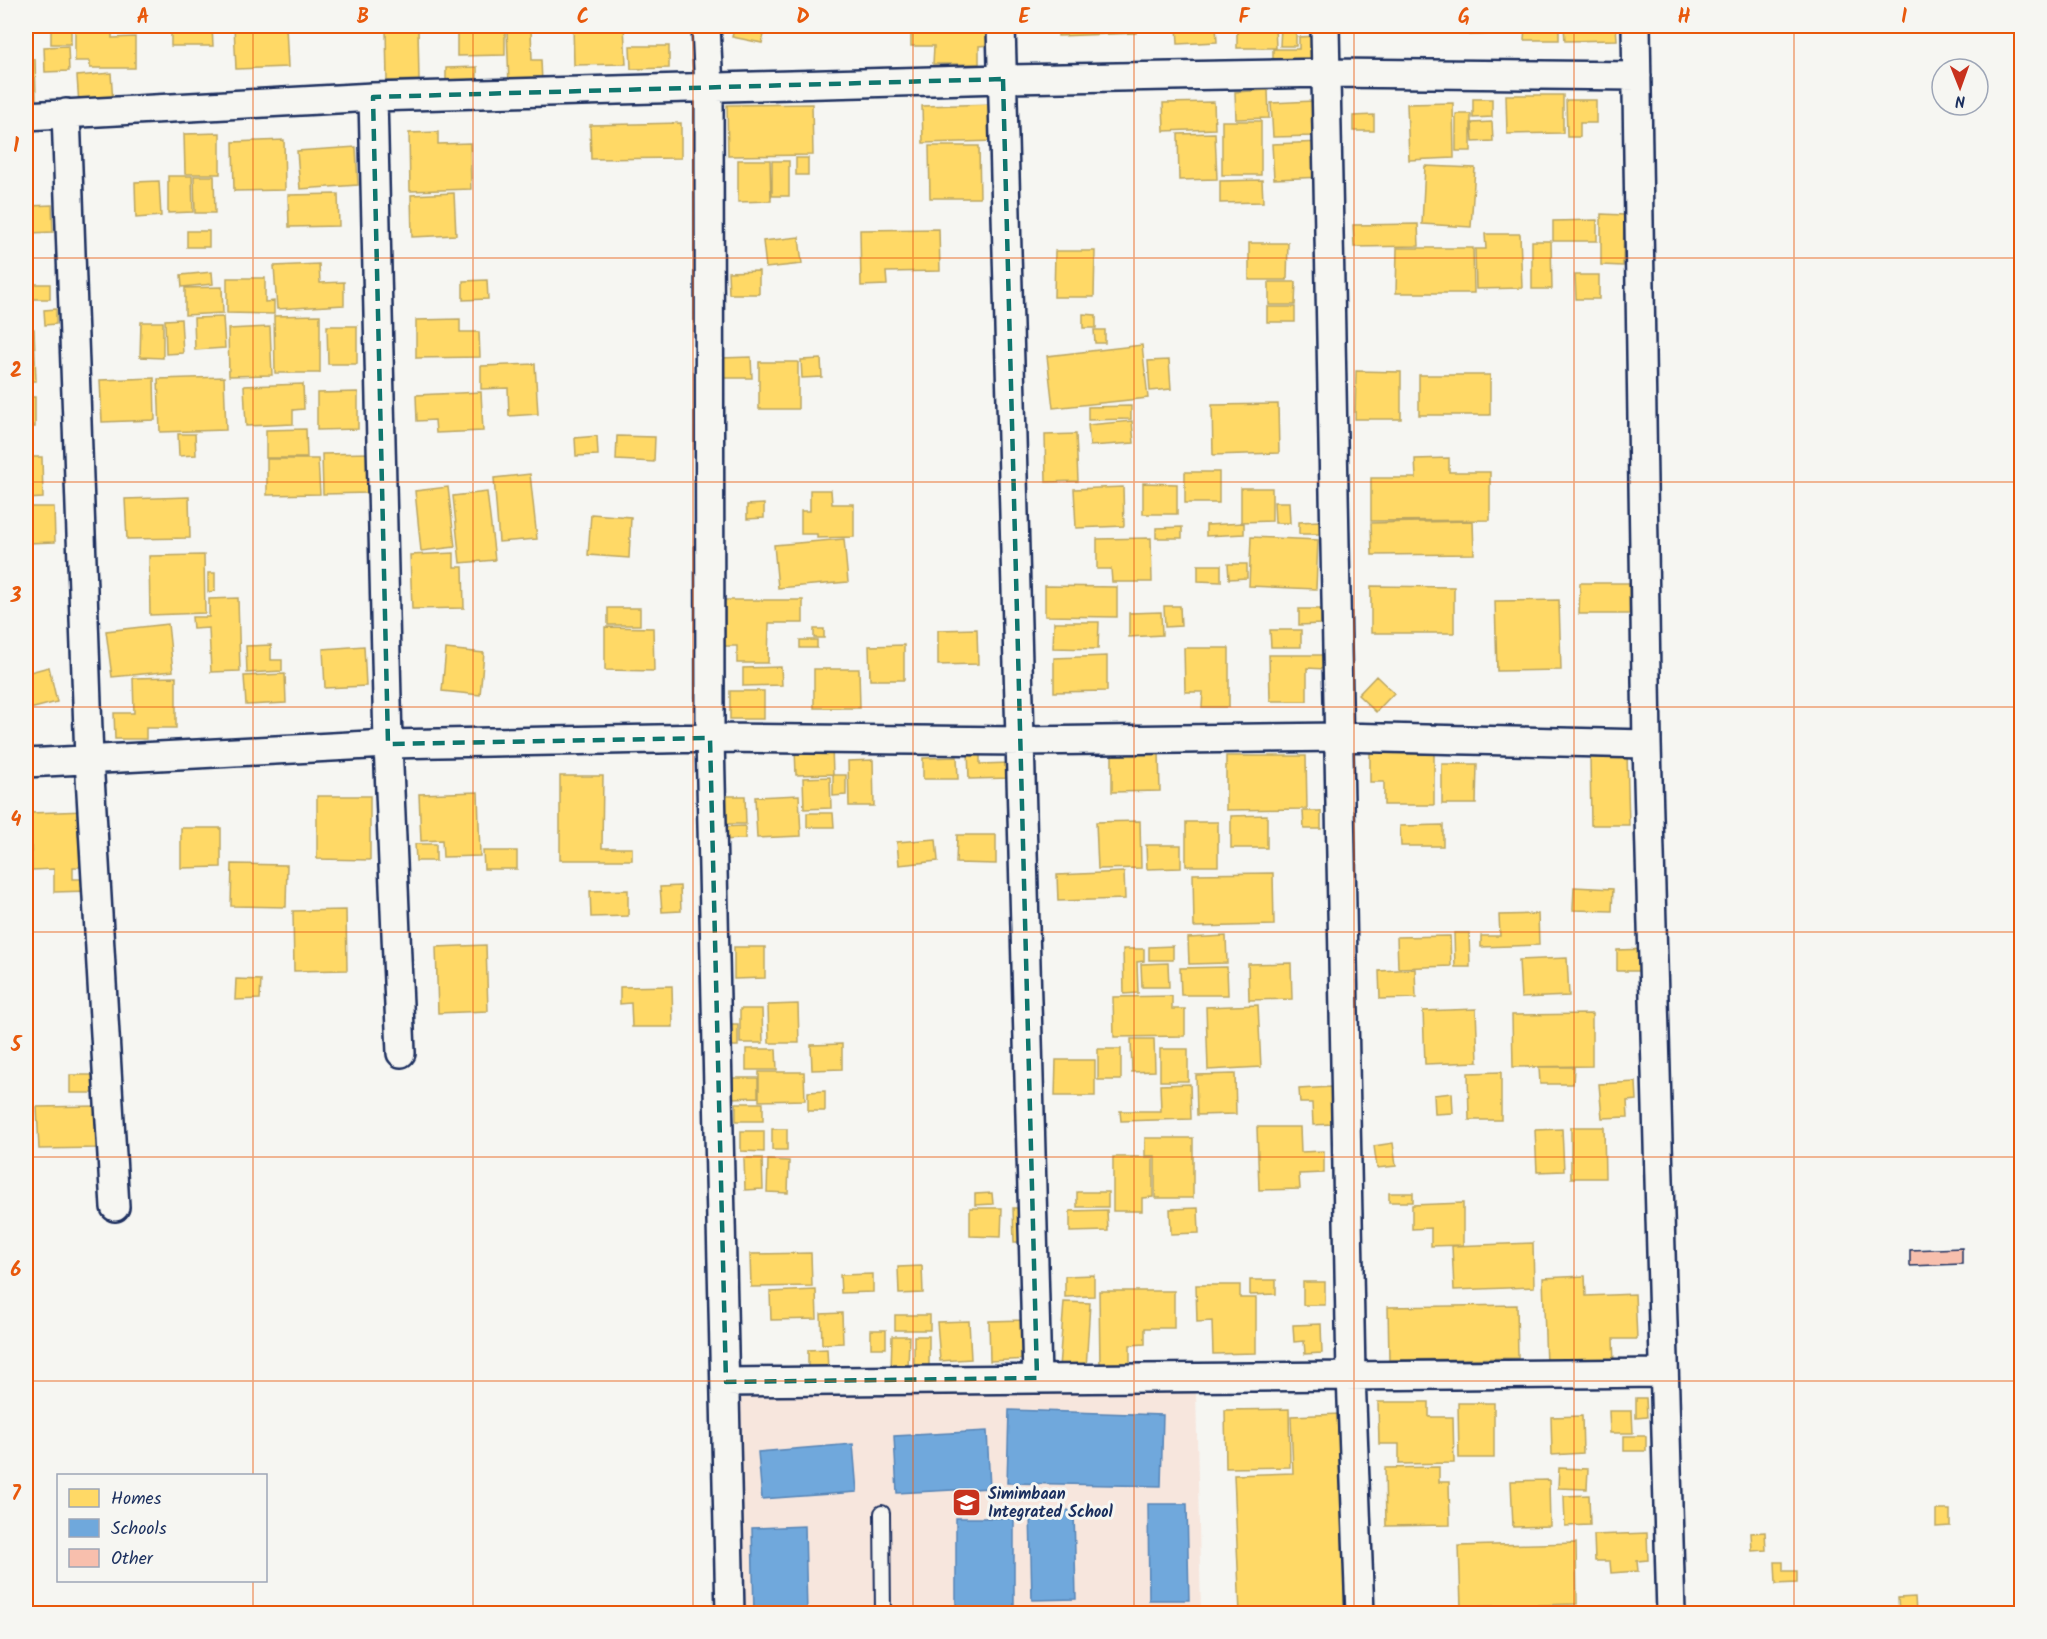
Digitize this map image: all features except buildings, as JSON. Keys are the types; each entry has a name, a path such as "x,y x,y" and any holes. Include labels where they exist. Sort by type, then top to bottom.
{"street":[{"path":"706,26 709,88 710,738 730,1614"},
{"path":"1002,26 1037,1377"},
{"path":"1325,26 1352,1375 1360,1614"},
{"path":"1636,26 1647,744 1671,1614"},
{"path":"26,116 66,112 373,97 1003,79 1327,74 1636,76"},
{"path":"373,97 388,744 401,1053"},
{"path":"66,112 89,759 115,1207"},
{"path":"26,763 388,744 710,738 1021,741 1339,737 1647,744"},
{"path":"726,1382 1037,1377 1663,1373"}],"lane":[{"path":"882,1513 883,1614"}],"highlighted area":[{"path":"1003,79 1037,1378 726,1382 710,738 388,744 373,97"}],"shaded area":[{"name":"Simimbaan Integrated School","path":"732,1388 1196,1391 1201,1613 737,1613"}],"place":[{"name":"Simimbaan Integrated School","path":"967,1502"}]}
